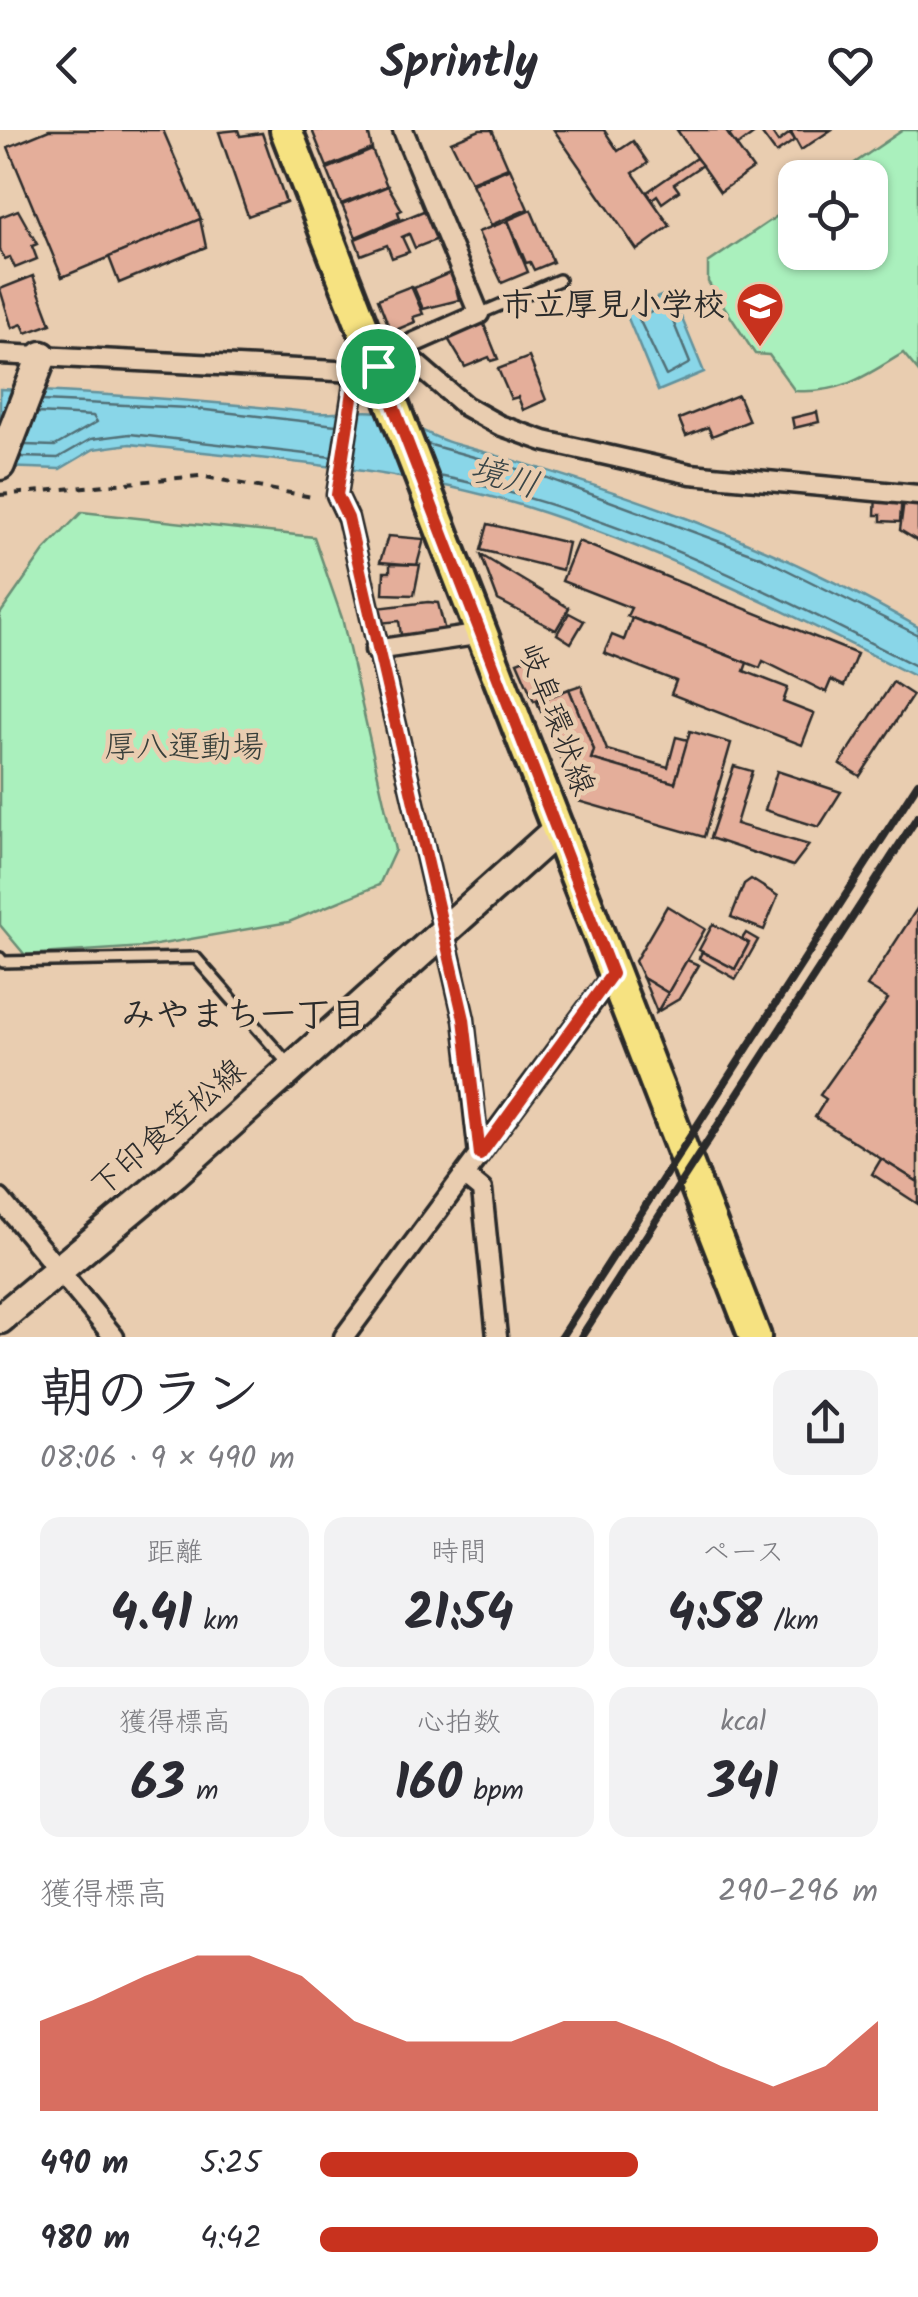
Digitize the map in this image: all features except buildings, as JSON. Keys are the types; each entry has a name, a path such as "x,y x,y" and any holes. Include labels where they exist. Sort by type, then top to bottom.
{"main road":[{"name":"岐阜環状線","path":"286,130 375,372 436,514 560,828 612,974 756,1337"},
{"path":"0,465 39,366"},
{"name":"下印食笠松線","path":"0,1319 175,1174 560,828"}],"street":[{"path":"403,130 479,314 413,342 375,372 337,499 348,518 464,1019 480,1155"},
{"path":"0,354 39,366 375,372 544,441 691,474 918,495"},
{"path":"376,650 483,634"},
{"path":"344,1337 612,974"},
{"path":"464,1176 482,1190 497,1337"},
{"path":"0,1199 114,1337"}],"lane":[{"path":"479,314 559,280"},
{"path":"0,958 3,962 196,958 292,1068"}],"path":[{"path":"0,495 200,476 337,499"}],"green space":[{"path":"903,130 918,130 918,371 903,353 840,386 795,391 769,355 755,354 708,282 708,263 778,216 778,270 888,270 888,160 859,160"},
{"name":"厚八運動場","path":"82,512 314,537 342,618 395,850 379,885 289,922 145,947 25,955 0,925 0,614 44,551"}],"water":[{"path":"671,292 704,372 658,391 625,311"},
{"name":"境川","path":"0,389 388,415 445,441 575,479 692,520 807,569 918,627 918,678 673,561 572,522 472,492 376,473 130,444 94,449 60,469 0,467"}],"railway":[{"path":"561,1337 918,783"},
{"path":"581,1337 918,816"}],"place":[{"name":"市立厚見小学校","path":"760,348"}],"district":[{"name":"みやまち一丁目","path":"243,1017"}],"route":[{"path":"378,366 560,828 612,974 480,1155 464,1019 348,518 337,495 356,372 378,366"}]}
